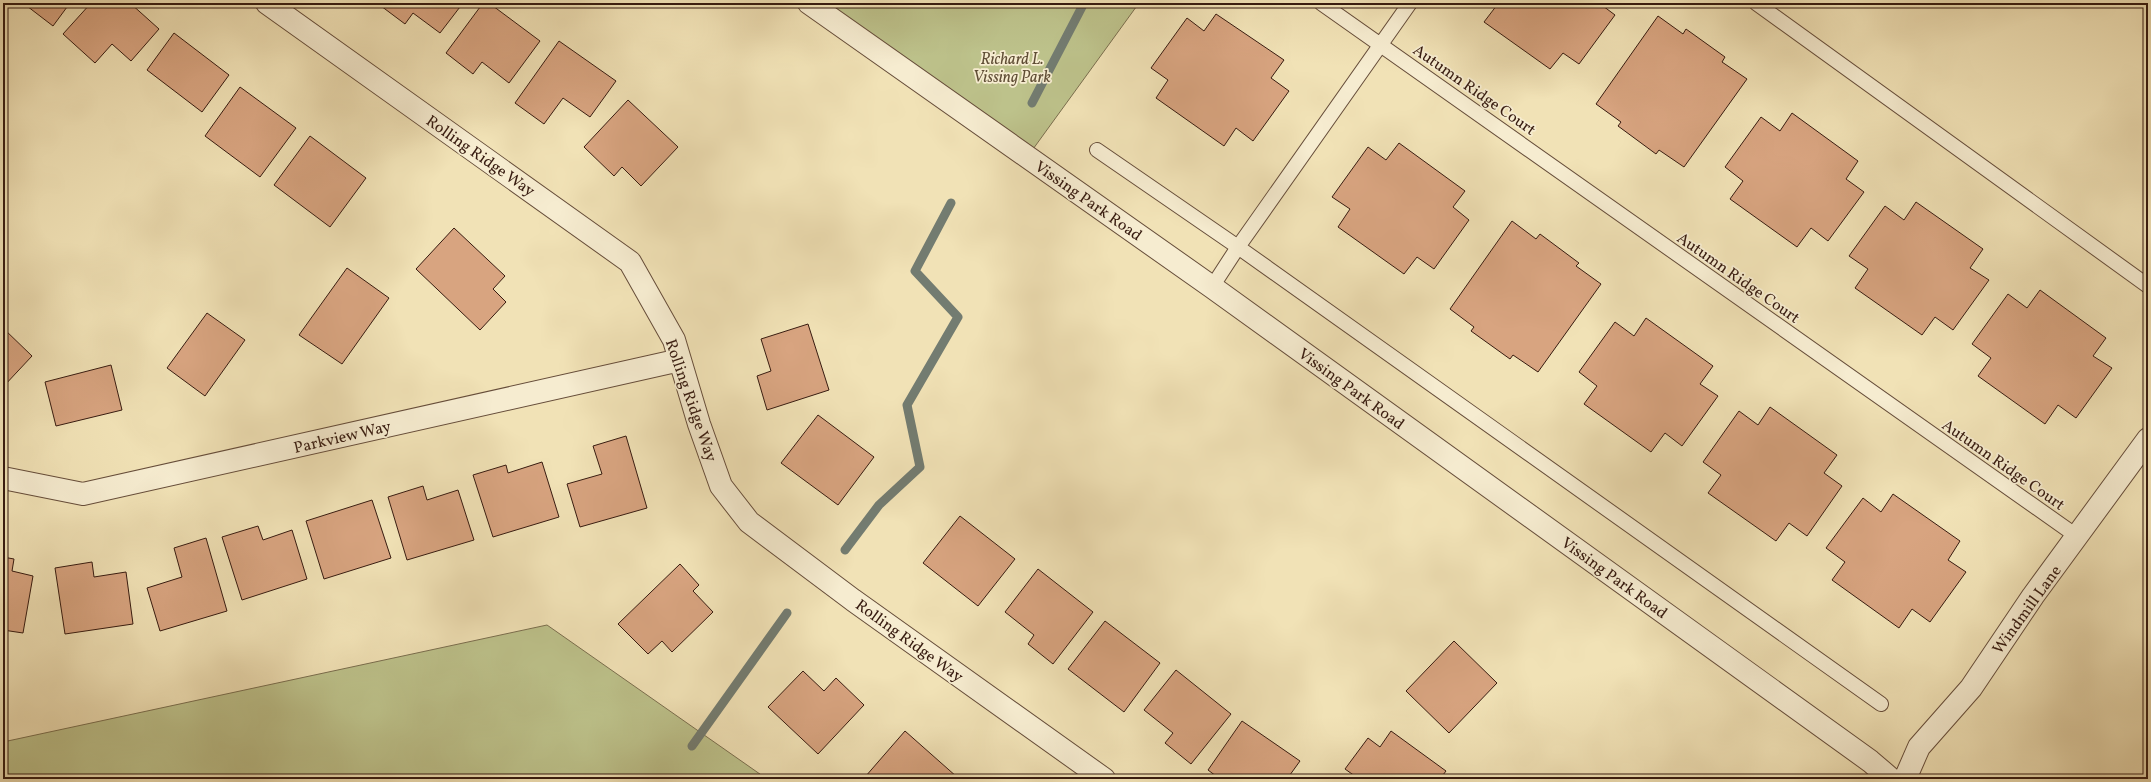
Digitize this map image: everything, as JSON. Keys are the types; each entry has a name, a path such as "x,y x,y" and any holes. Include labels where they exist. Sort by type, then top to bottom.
{"street":[{"name":"Rolling Ridge Way","path":"267,3 630,262 674,340 699,424 722,486 750,522 853,600 1104,779"},
{"name":"Vissing Park Road","path":"809,3 1212,287 1870,761 1891,779"},
{"name":"Parkview Way","path":"3,478 83,494 680,360"},
{"name":"Windmill Lane","path":"1905,779 1919,747 1971,688 2033,596 2078,537 2148,439"}],"lane":[{"name":"Autumn Ridge Court","path":"1321,3 2078,537"},
{"path":"1212,287 1238,247 1410,3"},
{"path":"1756,3 2148,286"},
{"path":"1097,150 1238,247 1881,704"}],"green space":[{"name":"Richard L. Vissing Park","path":"810,3 1139,3 1028,156"},
{"path":"547,625 767,779 3,779 3,742"}],"building":[{"path":"23,3 70,3 53,26"},
{"path":"91,3 130,3 159,29 131,61 112,44 95,63 63,34"},
{"path":"377,3 463,3 440,33 413,13 405,24"},
{"path":"483,3 489,3 540,41 509,83 482,62 473,74 446,53"},
{"path":"1494,3 1599,3 1615,15 1579,64 1563,53 1550,69 1484,22 1497,5"},
{"path":"1216,14 1284,60 1271,78 1289,91 1253,141 1236,128 1224,146 1156,98 1168,80 1151,68 1187,18 1204,31"},
{"path":"1658,16 1683,34 1686,29 1725,57 1722,62 1747,79 1684,167 1659,150 1656,154 1618,126 1621,122 1596,104"},
{"path":"174,33 229,75 202,112 147,70"},
{"path":"559,41 616,81 590,117 563,98 544,124 515,103"},
{"path":"240,87 296,128 260,177 205,136"},
{"path":"628,100 678,147 641,186 622,167 614,176 584,147"},
{"path":"1792,113 1858,161 1846,179 1864,192 1828,241 1811,228 1797,247 1730,199 1743,181 1725,167 1761,117 1780,131"},
{"path":"310,136 366,178 330,227 274,185"},
{"path":"1399,143 1465,191 1453,207 1469,220 1434,269 1417,257 1404,274 1338,227 1350,209 1332,197 1368,147 1386,160"},
{"path":"1916,202 1983,249 1970,268 1989,280 1953,330 1935,317 1922,335 1855,288 1868,269 1849,256 1885,206 1904,220"},
{"path":"1512,221 1536,239 1540,234 1579,263 1576,266 1601,284 1538,372 1513,355 1510,359 1471,331 1474,327 1450,309"},
{"path":"454,228 505,276 493,289 506,302 480,330 416,269"},
{"path":"347,268 389,298 342,364 299,335"},
{"path":"2040,290 2106,338 2093,356 2112,368 2076,418 2058,405 2045,424 1978,376 1991,358 1972,344 2008,294 2027,308"},
{"path":"207,313 245,340 205,396 167,368"},
{"path":"1646,318 1713,366 1700,384 1718,396 1682,446 1665,433 1651,452 1584,404 1597,386 1579,372 1615,322 1634,336"},
{"path":"808,324 829,390 767,410 757,376 771,371 761,339"},
{"path":"3,328 32,356 3,387"},
{"path":"111,365 122,410 56,426 45,382"},
{"path":"1770,407 1837,455 1824,473 1842,486 1807,536 1789,523 1776,541 1708,493 1721,475 1703,462 1739,411 1758,425"},
{"path":"818,415 874,457 838,505 781,463"},
{"path":"626,436 647,508 580,527 567,484 602,474 593,446"},
{"path":"542,462 559,517 493,537 473,475 506,465 508,473"},
{"path":"423,486 427,500 458,490 474,540 407,560 388,497"},
{"path":"1893,494 1960,541 1948,560 1966,572 1930,622 1912,609 1899,628 1832,580 1845,562 1826,548 1863,498 1881,512"},
{"path":"372,500 391,558 324,579 306,521"},
{"path":"960,516 1015,559 978,606 923,563"},
{"path":"258,526 263,540 292,530 307,579 242,600 222,537"},
{"path":"206,538 227,611 160,631 147,588 182,577 174,548"},
{"path":"3,557 14,559 12,571 33,576 23,633 3,630"},
{"path":"92,562 94,577 126,572 133,624 65,634 55,568"},
{"path":"680,564 699,585 693,591 713,612 672,652 662,641 648,654 618,624"},
{"path":"1038,569 1093,612 1053,664 1028,644 1034,635 1005,612"},
{"path":"1105,621 1160,663 1124,712 1068,669"},
{"path":"1454,641 1497,683 1449,733 1406,691"},
{"path":"1176,670 1231,714 1191,764 1165,743 1173,733 1144,710"},
{"path":"803,671 824,691 836,678 864,705 818,754 768,707"},
{"path":"1242,721 1300,761 1287,779 1220,779 1208,770"},
{"path":"905,731 957,777 956,779 868,779 865,777"},
{"path":"1391,731 1446,771 1440,779 1359,779 1345,769 1368,738 1380,747"}],"waterway":[{"path":"1032,103 1084,3"},
{"path":"845,550 879,505 920,467 907,405 958,317 915,271 951,203"},
{"path":"692,746 787,613"}]}
